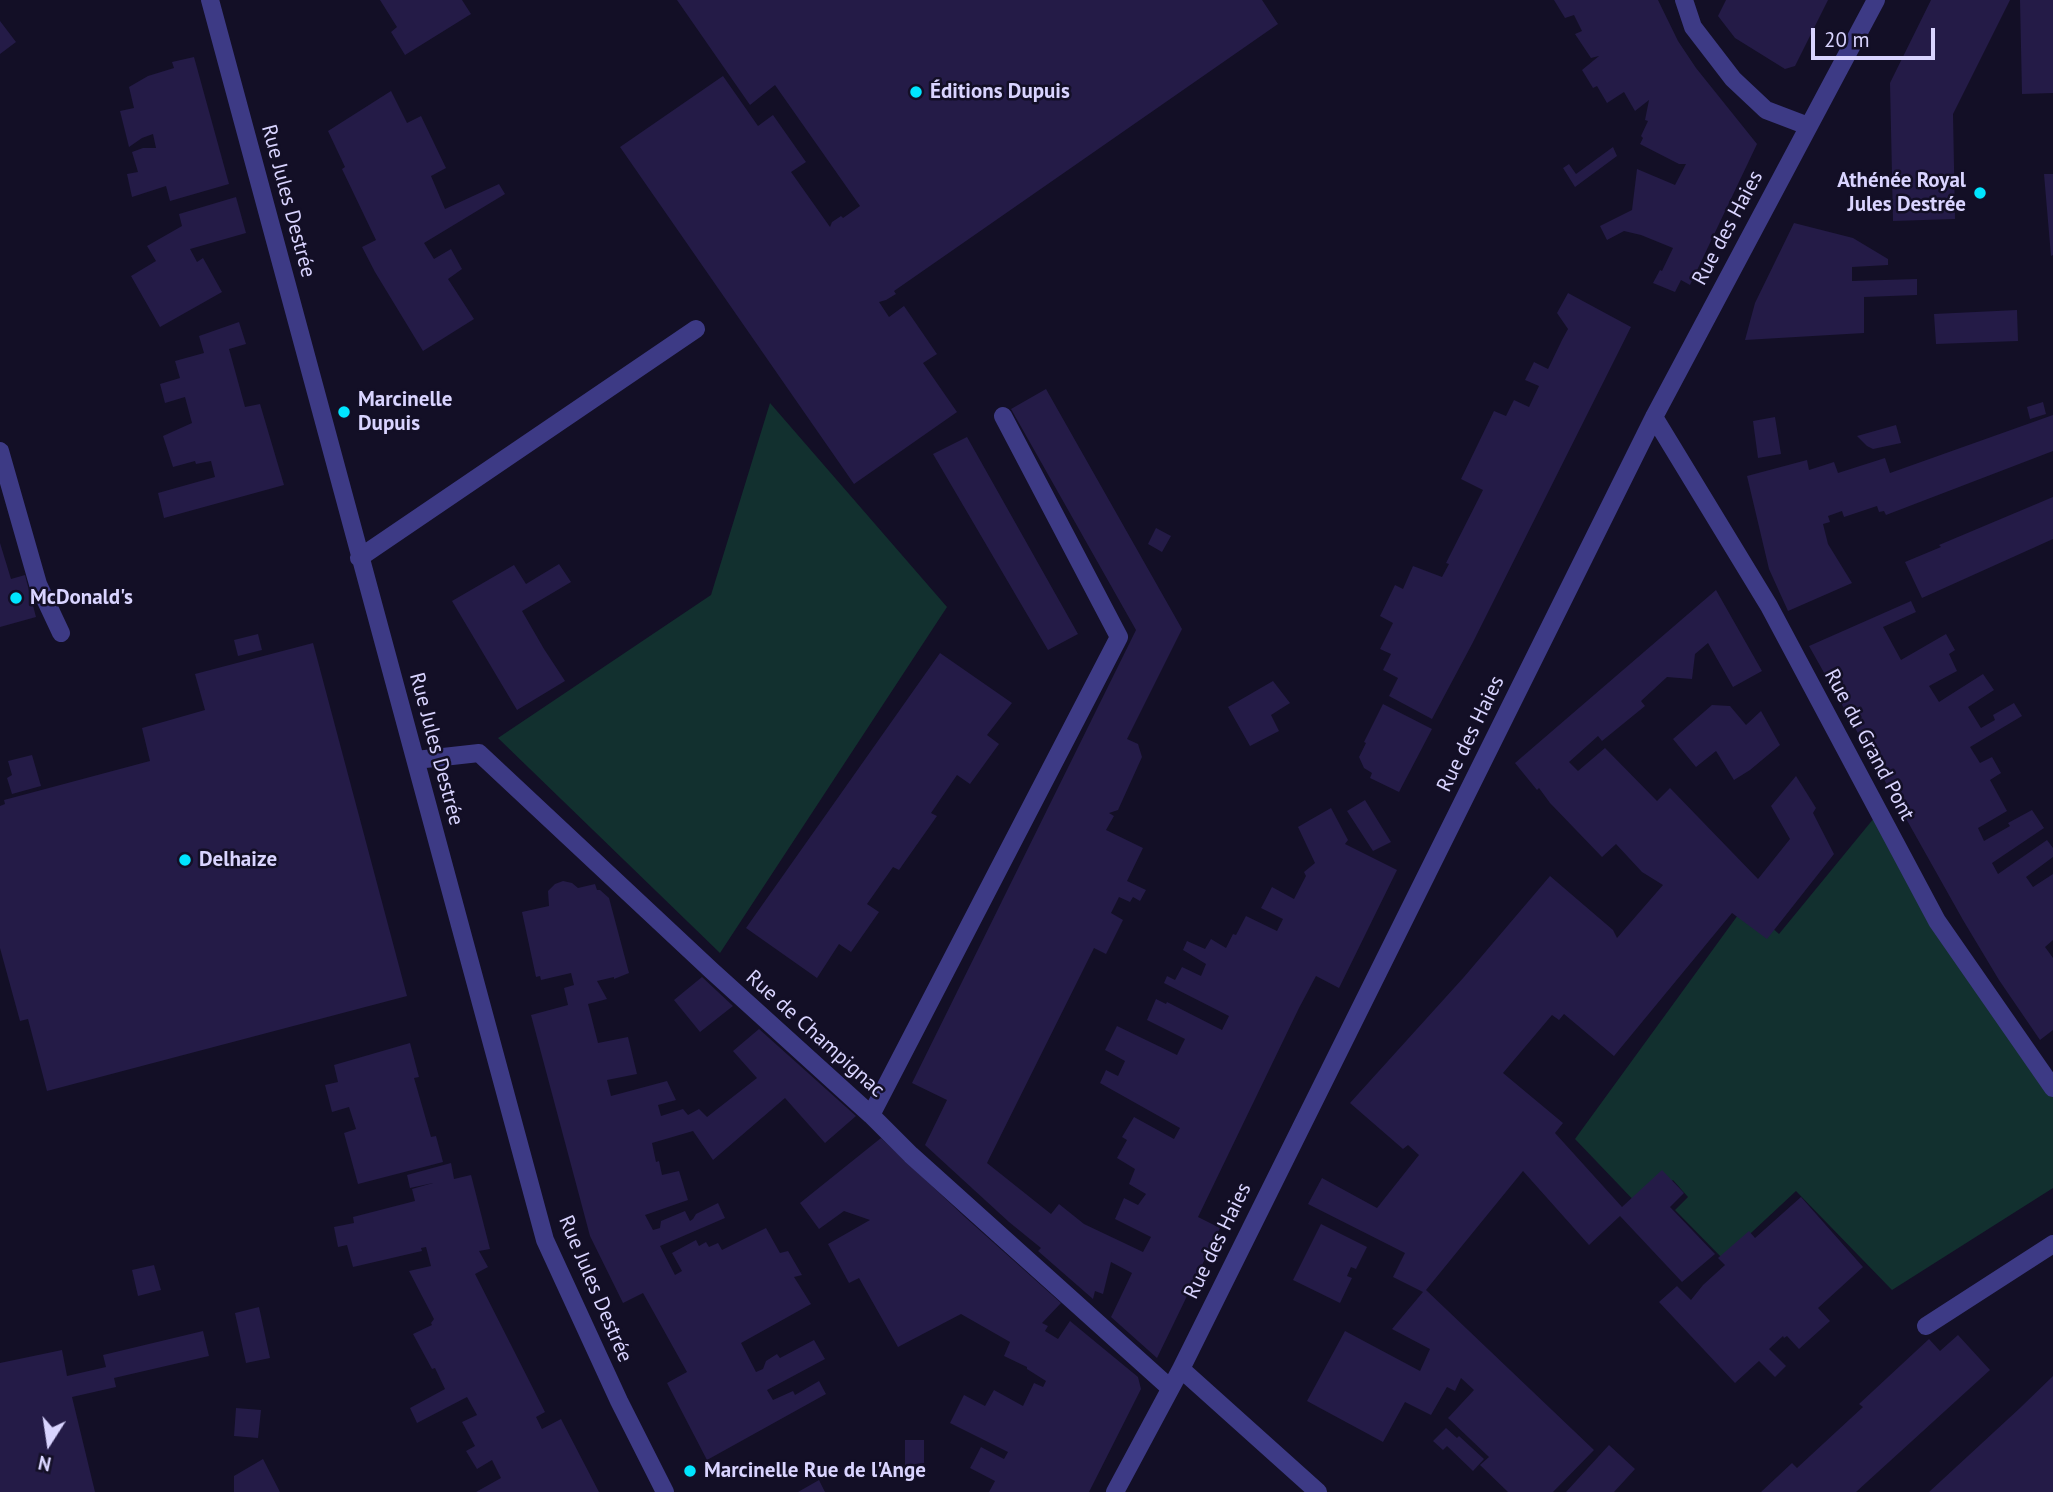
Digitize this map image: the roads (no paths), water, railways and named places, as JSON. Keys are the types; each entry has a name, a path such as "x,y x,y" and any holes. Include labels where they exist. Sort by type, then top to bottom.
{"street":[{"name":"Rue Jules Destrée","path":"210,0 545,1240 619,1401 665,1492"},
{"path":"1684,0 1693,27 1733,79 1766,110 1808,126"},
{"name":"Rue des Haies","path":"1115,1492 1181,1369 1654,418 1876,0"},
{"path":"359,558 696,329"},
{"path":"871,1115 1119,637 1003,416"},
{"name":"Rue du Grand Pont","path":"1654,418 1769,606 1937,921 2053,1088"},
{"path":"1,458 38,584 61,633"},
{"name":"Rue de Champignac","path":"416,760 479,753 911,1155 1170,1388"},
{"path":"1926,1326 2053,1244"},
{"path":"1181,1369 1318,1492"}],"place":[{"name":"Éditions Dupuis","path":"916,92"},
{"name":"Athénée Royal Jules Destrée","path":"1980,193"},
{"name":"Marcinelle Dupuis","path":"344,412"},
{"name":"McDonald's","path":"16,598"},
{"name":"Delhaize","path":"185,860"},
{"name":"Marcinelle Rue de l'Ange","path":"690,1471"}]}
